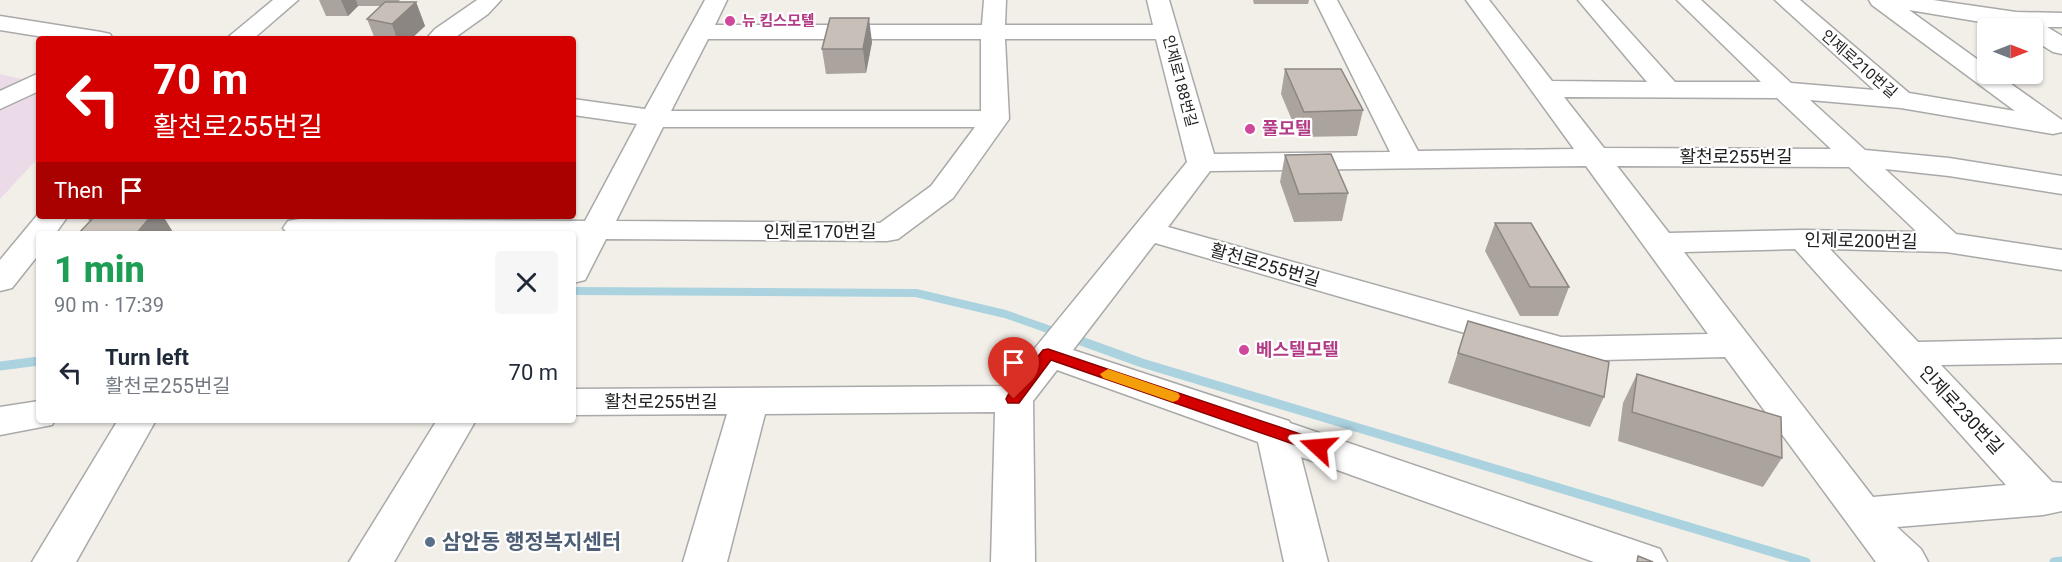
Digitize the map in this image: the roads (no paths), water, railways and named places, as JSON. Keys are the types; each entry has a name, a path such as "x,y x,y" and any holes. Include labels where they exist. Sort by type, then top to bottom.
{"street":[{"path":"242,36 287,0"},
{"path":"441,36 453,25 486,5 490,0"},
{"path":"576,267 716,0"},
{"path":"576,106 655,118 995,119 993,32 995,0"},
{"name":"인제로188번길","path":"1158,0 1203,163"},
{"path":"1326,0 1407,158"},
{"path":"1477,0 1885,541"},
{"path":"1588,0 1667,89"},
{"path":"1688,0 1946,242"},
{"name":"인제로210번길","path":"1786,0 1901,100"},
{"path":"1880,0 2058,129"},
{"path":"1888,0 2006,18"},
{"path":"1988,0 2016,18"},
{"path":"2043,20 2062,20"},
{"path":"0,23 82,36"},
{"path":"699,32 1167,32"},
{"path":"2043,35 2062,47"},
{"path":"5,95 36,82"},
{"name":"인제로210번길","path":"1544,89 1784,90 1901,100"},
{"path":"1901,100 2058,129"},
{"name":"인제로170번길","path":"300,226 887,232 942,192 995,119"},
{"name":"활천로255번길","path":"1203,163 1407,158 1857,158 1949,167 2062,184"},
{"path":"1013,562 1014,399 1203,163"},
{"path":"41,231 51,219"},
{"name":"활천로255번길","path":"1148,231 1561,349 1736,345"},
{"path":"0,281 36,237"},
{"path":"1803,240 1909,354"},
{"name":"인제로200번길","path":"1659,243 1803,240 1946,242 2062,260"},
{"path":"1052,349 1645,562"},
{"name":"인제로230번길","path":"1909,354 2062,351"},
{"name":"인제로230번길","path":"1909,354 2053,498"},
{"name":"활천로255번길","path":"576,402 748,403 1014,399"},
{"path":"705,562 748,403"},
{"path":"0,421 36,415"},
{"path":"54,562 135,423"},
{"path":"371,562 455,423"},
{"path":"1275,431 1314,559"},
{"name":"인제로230번길","path":"1885,541 2053,498"}],"waterway":[{"path":"576,291 916,293 1005,314 1059,333"},
{"path":"1070,337 1142,363 1806,562"},
{"path":"0,366 36,361"},
{"path":"2054,562 2062,561"}],"place":[{"name":"뉴 킴스모텔","path":"730,21"},
{"name":"풀모텔","path":"1250,129"},
{"name":"베스텔모텔","path":"1244,350"},
{"name":"삼안동 행정복지센터","path":"430,542"}]}
